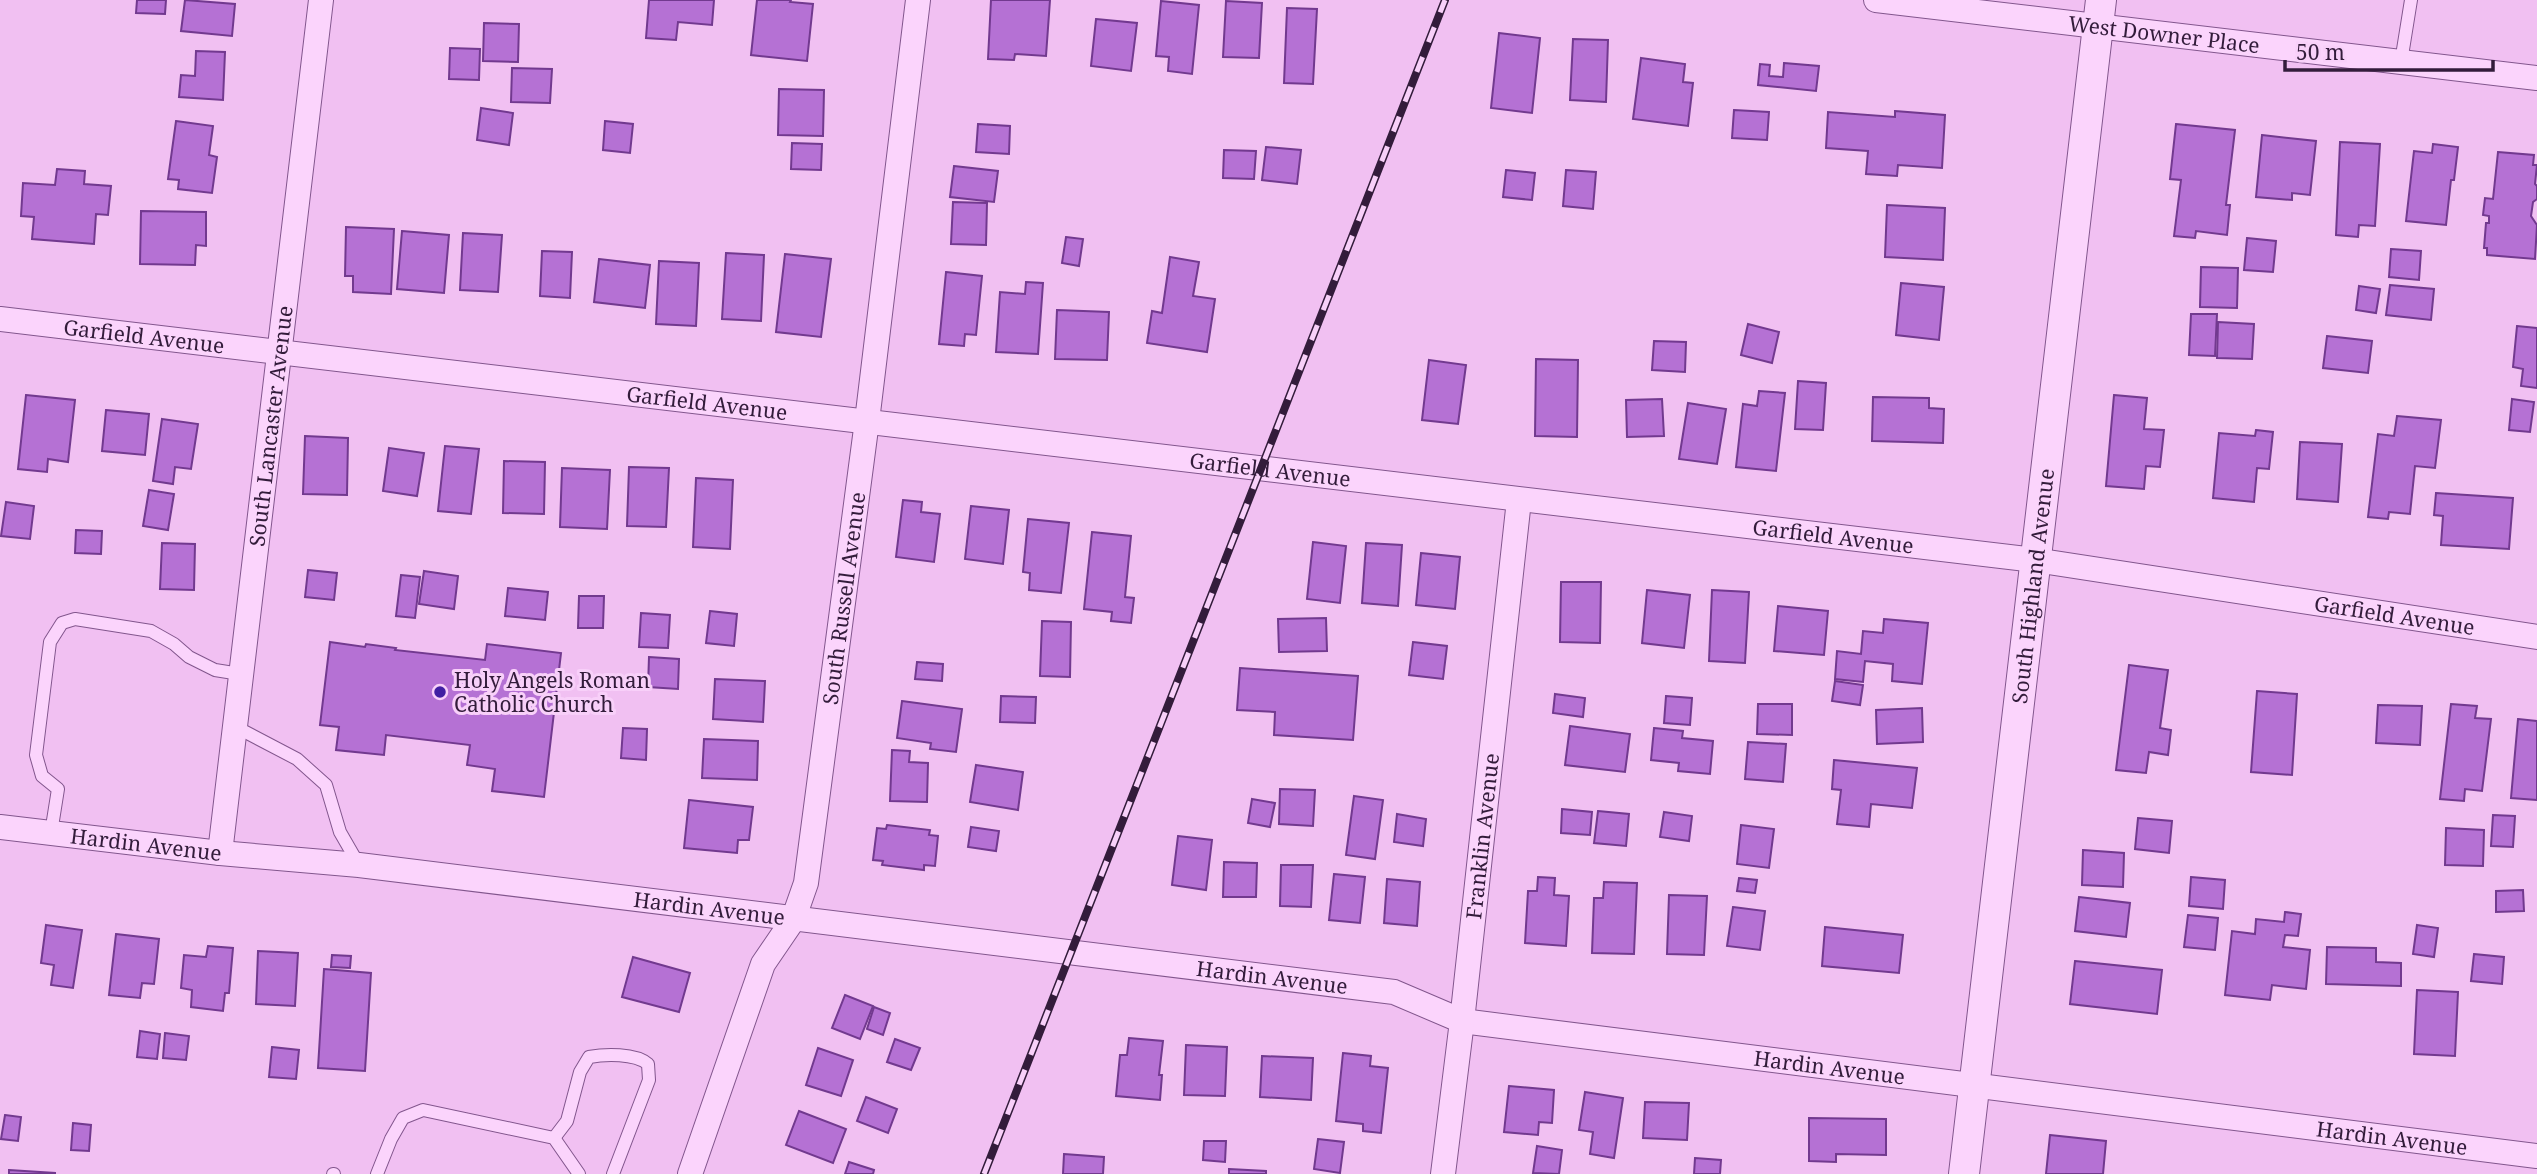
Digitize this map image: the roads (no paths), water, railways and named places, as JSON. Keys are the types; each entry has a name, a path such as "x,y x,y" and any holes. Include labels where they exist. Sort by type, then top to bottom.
{"street":[{"name":"South Lancaster Avenue","path":"219,852 321,0"},
{"name":"South Russell Avenue","path":"690,1174 763,964 793,920 806,883 867,421 918,0"},
{"name":"West Downer Place","path":"1875,0 2099,13 2401,62 2537,78"},
{"name":"South Highland Avenue","path":"1964,1174 2099,13"},
{"name":"Garfield Avenue","path":"0,319 2035,560 2537,637"},
{"name":"Franklin Avenue","path":"1443,1174 1519,500"},
{"name":"Hardin Avenue","path":"0,827 359,866 1394,992 1462,1021 2537,1156"}],"lane":[{"path":"2401,62 2411,0"},
{"path":"51,833 58,789 42,776 36,755 50,642 62,623 75,619 151,631 206,666 240,674"},
{"path":"234,726 297,759 326,785 340,832 359,866"},
{"path":"554,1138 567,1121 580,1072 589,1057 599,1055 642,1059 648,1065 649,1080 613,1174"},
{"path":"377,1174 403,1118 423,1110 554,1138 579,1174"}],"railway":[{"path":"984,1174 1445,0"}],"place":[{"name":"Holy Angels Roman Catholic Church","path":"440,692"}]}
